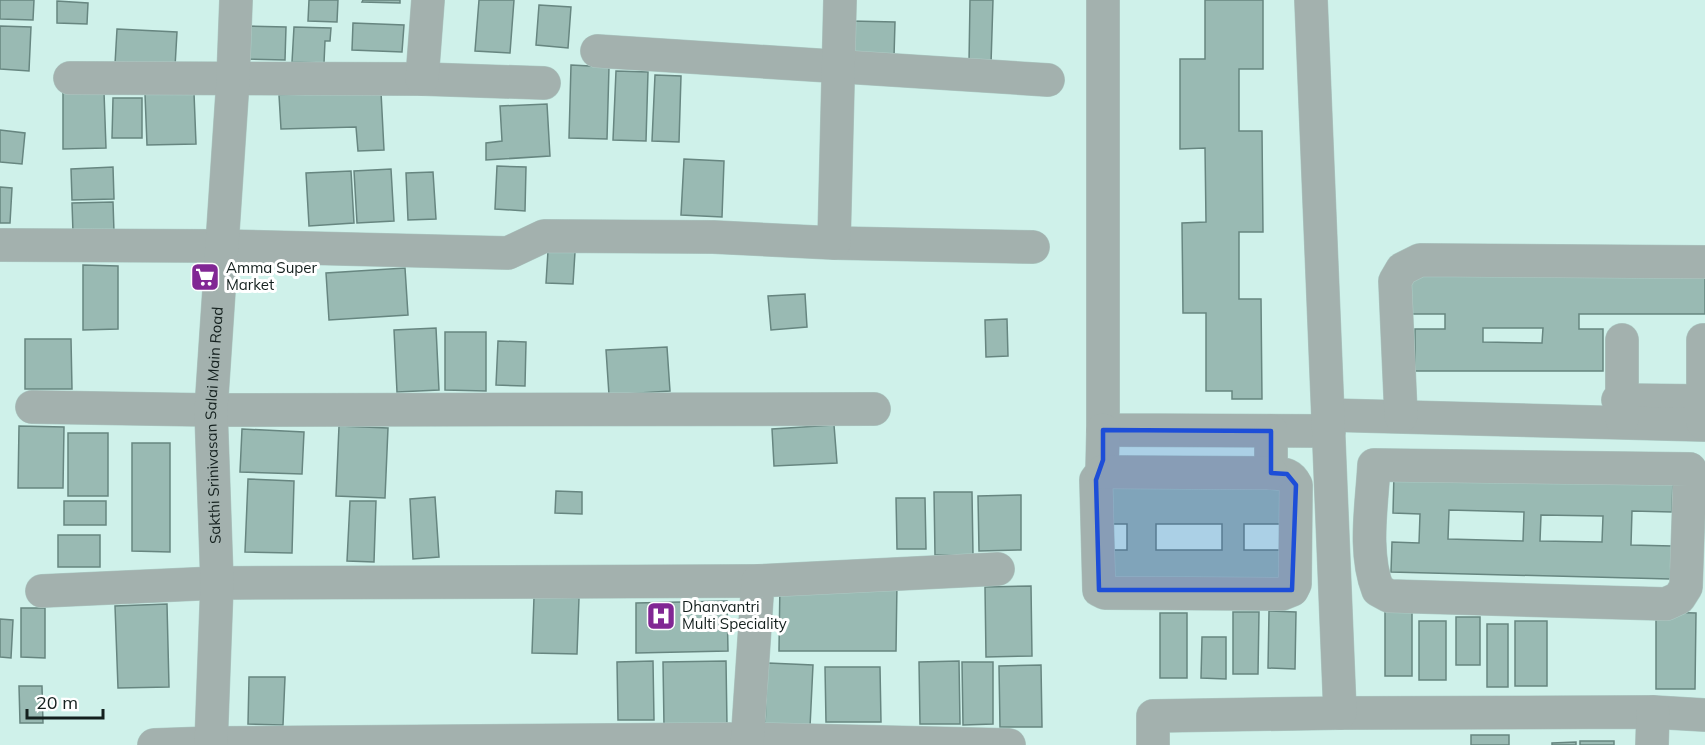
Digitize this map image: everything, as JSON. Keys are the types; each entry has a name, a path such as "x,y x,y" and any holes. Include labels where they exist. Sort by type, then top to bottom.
{"street":[{"name":"Sakthi Srinivasan Salai Main Road","path":"211,744 218,583 211,410 233,80 236,0"},
{"path":"422,79 428,0"},
{"path":"834,243 840,0"},
{"path":"1102,472 1287,474 1296,484 1295,584 1292,590 1282,594 1105,593 1099,590 1096,480 1102,472 1103,430 1103,0"},
{"path":"1311,0 1340,712"},
{"path":"597,51 1048,80"},
{"path":"70,78 422,79 544,83"},
{"path":"0,245 221,246 508,253 544,236 713,237 834,243 1033,247"},
{"path":"1703,340 1701,415 1690,469 1696,572 1679,598 1666,604 1389,596 1378,590 1372,575 1374,465 1392,409 1395,281 1402,269 1420,260 1705,262"},
{"path":"1622,340 1622,411"},
{"path":"32,407 211,410 874,409"},
{"path":"1103,430 1271,431 1329,423 1392,409 1622,411 1701,415"},
{"path":"1271,431 1271,473"},
{"path":"1374,465 1690,469"},
{"path":"42,591 218,583 758,581 998,569"},
{"path":"748,742 758,581"},
{"path":"1153,745 1153,716 1340,712 1653,712 1705,715"},
{"path":"1652,745 1653,712"},
{"path":"154,745 748,742 1009,745"}],"highlighted area":[{"path":"1103,430 1271,431 1271,473 1287,474 1296,485 1292,590 1099,590 1096,480 1103,460"}],"building":[{"path":"0,0 34,0 33,20 0,19"},
{"path":"309,0 338,0 337,22 308,21"},
{"path":"363,0 400,0 400,3 362,2"},
{"path":"479,0 514,0 510,53 475,51"},
{"path":"970,0 993,0 991,64 969,63"},
{"path":"1205,0 1263,0 1263,69 1239,69 1239,131 1262,131 1263,232 1239,232 1239,299 1261,299 1262,399 1232,399 1232,391 1206,391 1206,313 1183,313 1182,223 1206,222 1205,148 1180,149 1180,59 1205,59"},
{"path":"57,1 88,3 87,24 57,23"},
{"path":"539,5 571,7 568,48 536,45"},
{"path":"851,21 895,22 894,57 850,56"},
{"path":"353,23 404,25 402,52 352,50"},
{"path":"0,26 31,27 29,71 0,69"},
{"path":"247,26 286,27 285,60 246,59"},
{"path":"294,27 331,28 330,41 325,41 324,63 292,62"},
{"path":"117,29 177,32 175,67 115,64"},
{"path":"571,65 609,67 607,139 569,138"},
{"path":"616,71 648,72 646,141 613,140"},
{"path":"655,75 681,76 679,142 652,141"},
{"path":"104,92 106,148 63,149 63,93"},
{"path":"381,92 384,150 358,151 356,127 281,129 279,95"},
{"path":"194,93 196,144 147,145 145,94"},
{"path":"113,98 142,98 142,138 112,138"},
{"path":"547,104 550,156 486,160 486,143 502,141 500,106"},
{"path":"0,130 25,133 22,164 0,162"},
{"path":"684,159 724,161 722,217 681,215"},
{"path":"497,166 526,167 525,211 495,209"},
{"path":"113,167 114,199 72,200 71,169"},
{"path":"391,169 394,221 357,223 354,171"},
{"path":"351,171 354,223 309,226 306,173"},
{"path":"433,172 436,219 408,220 406,173"},
{"path":"0,187 12,188 10,223 0,223"},
{"path":"113,202 114,232 73,233 72,203"},
{"path":"548,251 575,252 573,284 546,283"},
{"path":"83,265 118,266 118,329 83,330"},
{"path":"405,268 408,315 329,320 326,273"},
{"path":"1411,271 1705,271 1705,314 1579,314 1579,329 1603,329 1603,371 1415,371 1415,329 1445,329 1445,314 1411,314","holes":["1483,328 1543,328 1542,343 1483,342"]},
{"path":"805,294 807,327 771,330 768,296"},
{"path":"1007,319 1008,356 986,357 985,320"},
{"path":"436,328 439,390 397,392 394,330"},
{"path":"445,332 486,332 486,391 445,390"},
{"path":"25,339 71,339 72,389 25,389"},
{"path":"498,341 526,342 525,386 496,385"},
{"path":"667,347 670,391 609,395 606,350"},
{"path":"834,425 837,463 774,466 772,429"},
{"path":"19,426 64,427 63,488 18,488"},
{"path":"339,426 388,428 385,498 336,496"},
{"path":"242,429 304,432 302,474 240,472"},
{"path":"68,433 108,433 108,496 68,496"},
{"path":"132,443 170,443 170,552 132,551"},
{"path":"1394,473 1673,480 1672,512 1632,511 1631,545 1672,546 1670,579 1391,572 1392,542 1419,543 1420,514 1393,513","holes":["1449,510 1524,512 1523,541 1448,539","1541,515 1603,516 1602,542 1540,541"]},
{"path":"248,479 294,481 292,553 245,552"},
{"path":"1102,485 1281,485 1281,524 1244,524 1244,550 1281,550 1281,586 1102,587 1102,550 1127,550 1127,524 1102,524","holes":["1156,524 1222,524 1222,550 1156,550"]},
{"path":"556,491 582,492 582,514 555,513"},
{"path":"934,492 972,492 973,555 935,555"},
{"path":"1021,495 1021,550 979,551 978,496"},
{"path":"435,497 439,557 413,559 410,499"},
{"path":"896,498 925,498 926,549 897,549"},
{"path":"64,501 106,501 106,525 64,525"},
{"path":"350,501 376,501 374,562 347,561"},
{"path":"58,535 100,535 100,567 58,567"},
{"path":"780,581 897,582 896,651 779,651"},
{"path":"1031,586 1032,656 986,657 985,587"},
{"path":"534,597 579,598 577,654 532,653"},
{"path":"727,601 728,651 636,653 636,603"},
{"path":"167,604 169,687 118,688 115,606"},
{"path":"21,608 45,608 45,658 21,657"},
{"path":"1385,608 1412,608 1412,676 1385,676"},
{"path":"1269,611 1296,612 1295,669 1268,668"},
{"path":"1233,612 1259,612 1258,674 1233,674"},
{"path":"1656,612 1696,613 1695,689 1656,689"},
{"path":"1160,613 1187,613 1187,678 1160,678"},
{"path":"1456,617 1480,617 1480,665 1456,665"},
{"path":"0,619 13,620 11,658 0,657"},
{"path":"1419,621 1446,621 1446,680 1419,680"},
{"path":"1515,621 1547,621 1547,686 1515,686"},
{"path":"1487,624 1508,624 1508,687 1487,687"},
{"path":"1202,637 1226,637 1226,679 1201,678"},
{"path":"653,661 654,720 618,720 617,662"},
{"path":"726,661 727,725 664,726 663,662"},
{"path":"959,661 960,724 920,724 919,662"},
{"path":"962,662 993,662 993,724 963,725"},
{"path":"768,663 813,665 810,727 765,725"},
{"path":"1041,665 1042,727 1000,727 999,666"},
{"path":"825,667 880,667 881,722 826,722"},
{"path":"249,677 285,677 283,725 248,724"},
{"path":"19,686 42,686 43,723 20,723"},
{"path":"1471,735 1509,735 1509,745 1471,745"},
{"path":"1580,741 1614,741 1614,745 1580,745"},
{"path":"1576,742 1576,745 1552,745 1552,743"}],"place":[{"name":"Amma Super Market","path":"205,277"},
{"name":"Dhanvantri Multi Speciality","path":"661,616"}]}
